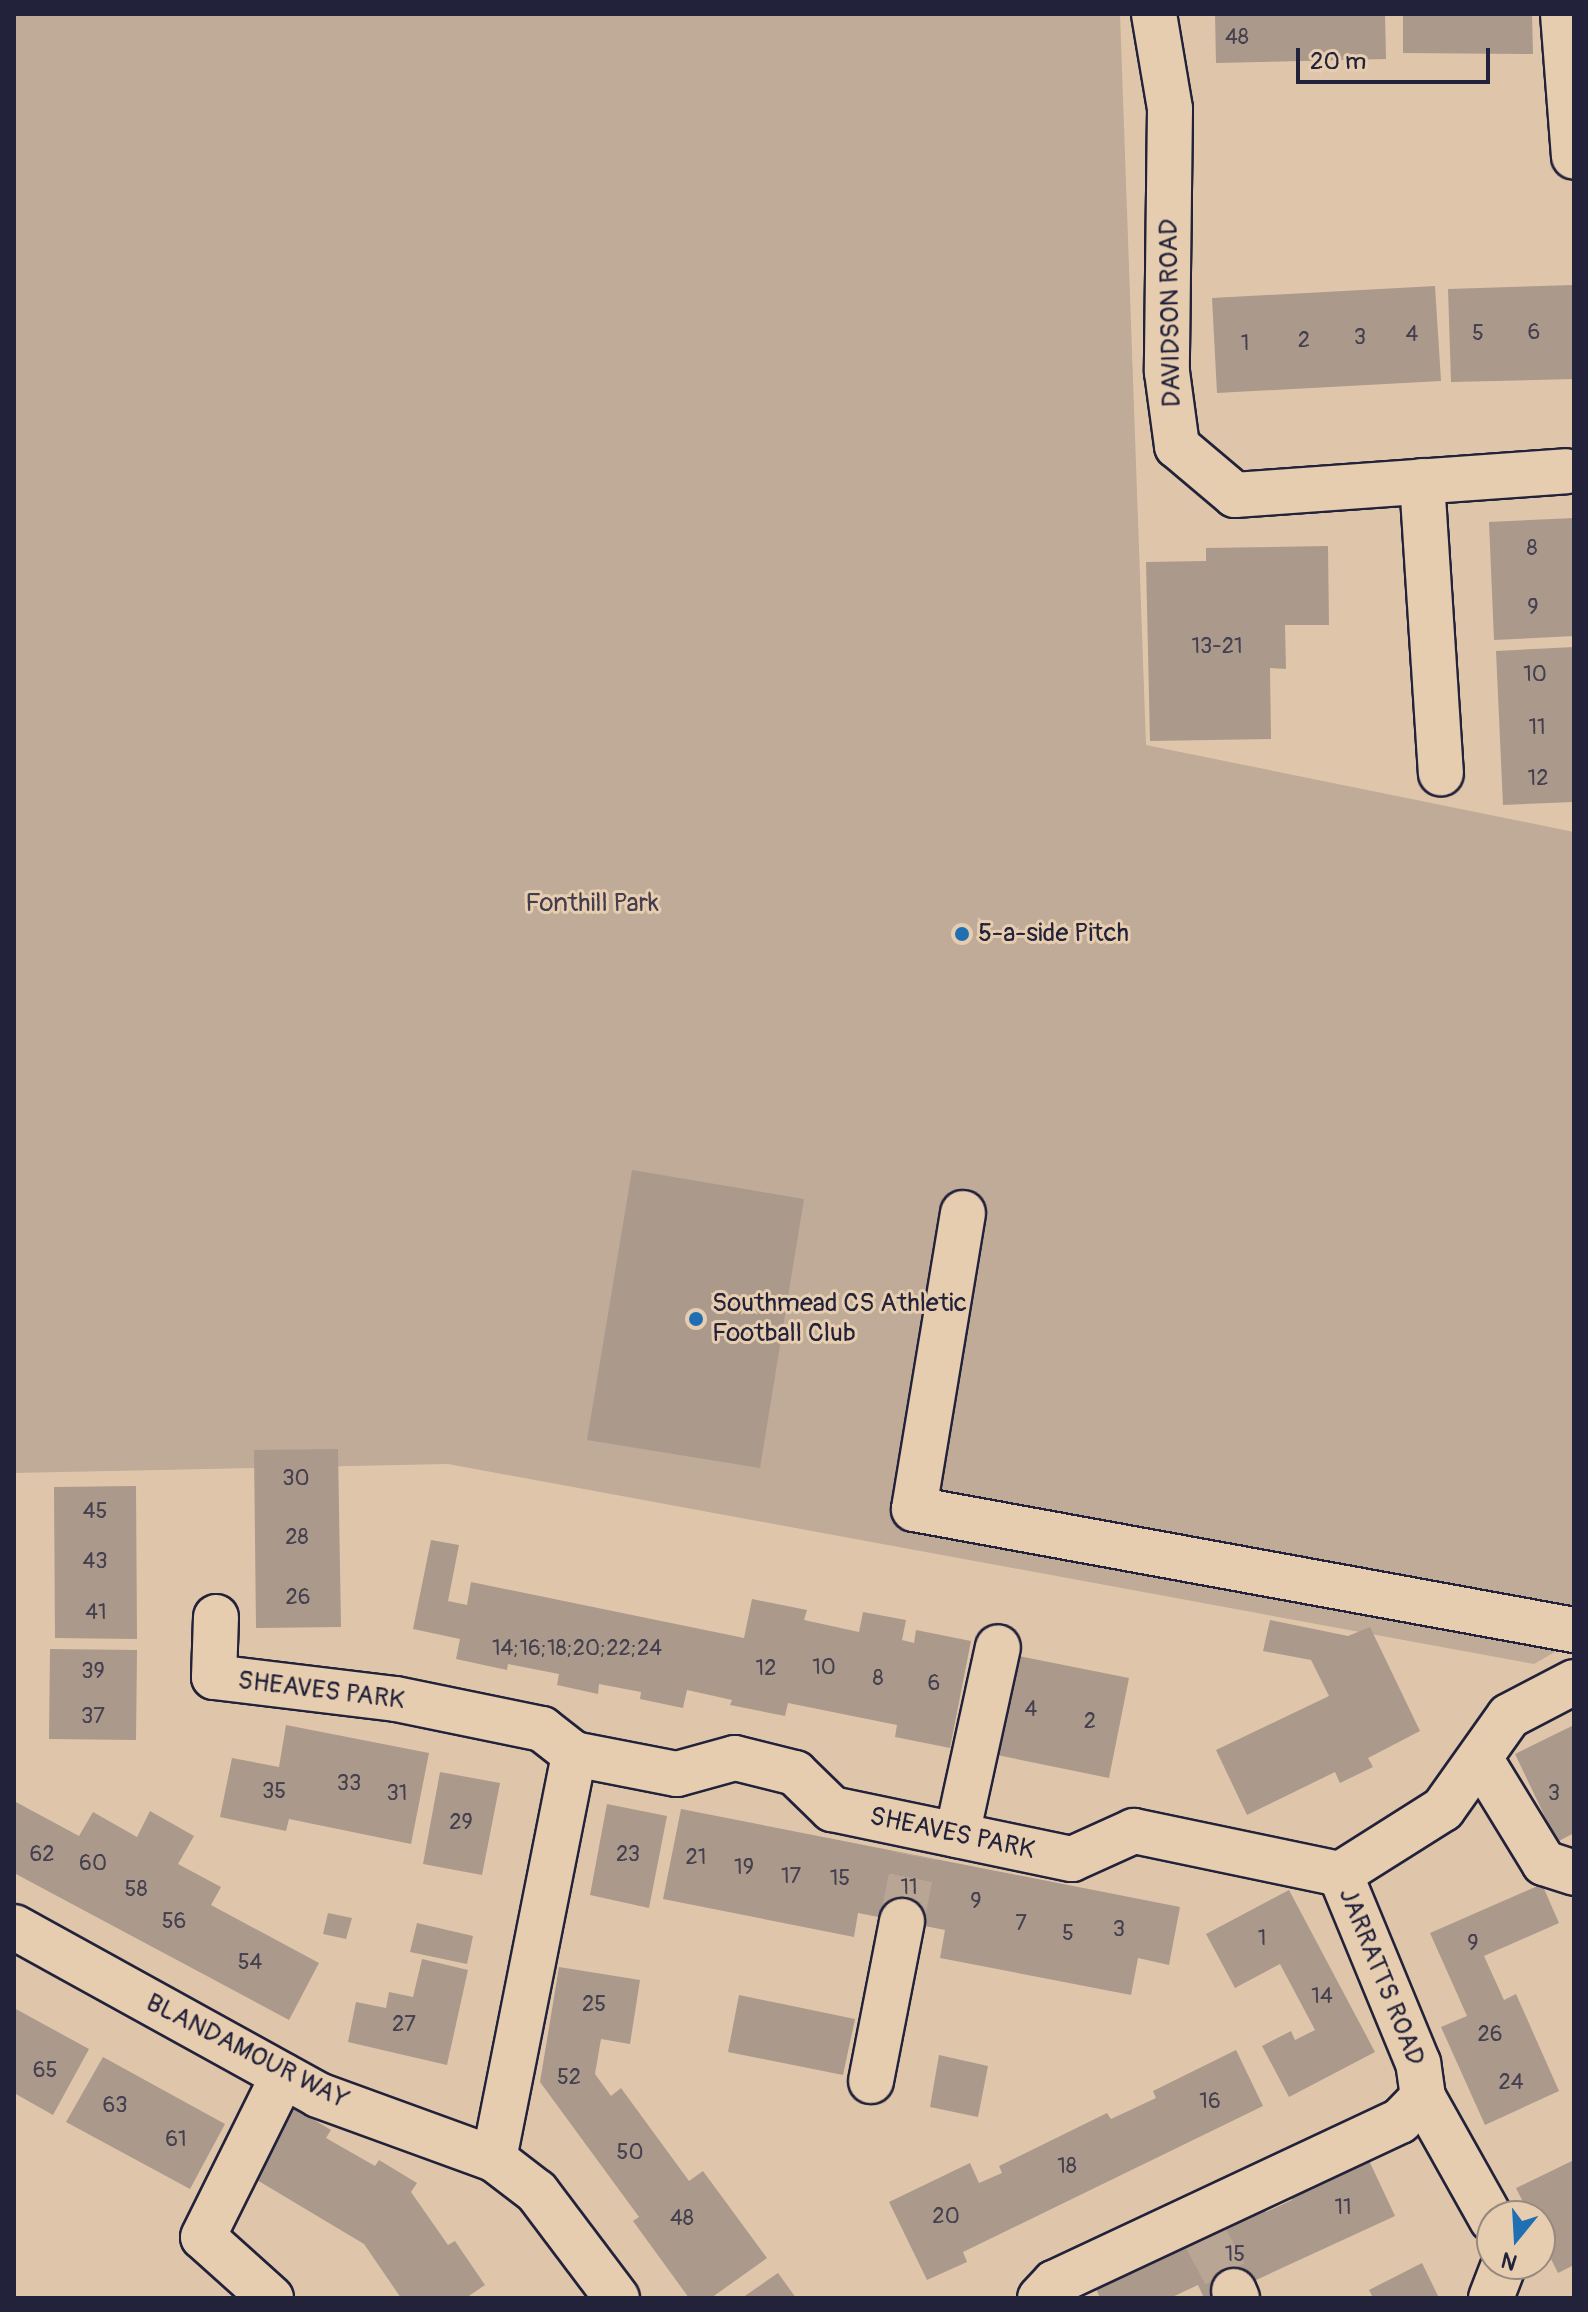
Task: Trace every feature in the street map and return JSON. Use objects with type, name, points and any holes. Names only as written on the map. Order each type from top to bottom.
[{"type":"street","name":"DAVIDSON ROAD","points":[[1154,14],[1170,109],[1167,372],[1177,446],[1235,495],[1566,471]]},
{"type":"street","points":[[1563,14],[1574,157]]},
{"type":"street","points":[[1422,481],[1441,773]]},
{"type":"street","points":[[963,1213],[914,1509],[1574,1630]]},
{"type":"street","name":"SHEAVES PARK","points":[[216,1617],[214,1677],[396,1699],[542,1729],[574,1754],[677,1774],[735,1758],[795,1773],[832,1809],[931,1839],[1072,1859],[1134,1831],[1340,1874]]},
{"type":"street","points":[[931,1839],[998,1647]]},
{"type":"street","name":"JARRATTS ROAD","points":[[1040,2298],[1054,2283],[1199,2226],[1400,2121],[1423,2097],[1418,2063],[1340,1874],[1443,1809],[1481,1760],[1509,1716],[1574,1682]]},
{"type":"street","points":[[494,2159],[574,1754]]},
{"type":"street","points":[[1481,1760],[1544,1863],[1574,1873]]},
{"type":"street","points":[[871,2081],[902,1921]]},
{"type":"street","name":"BLANDAMOUR WAY","points":[[14,1927],[318,2095],[494,2159],[537,2192],[617,2298]]},
{"type":"street","points":[[271,2298],[203,2237],[283,2076]]},
{"type":"street","points":[[1423,2097],[1481,2200]]},
{"type":"green space","name":"Fonthill Park","points":[[14,14],[1120,14],[1146,745],[1574,832],[1574,1641],[1534,1664],[448,1464],[14,1473]]},
{"type":"building","points":[[1215,14],[1385,14],[1386,59],[1216,63]]},
{"type":"building","points":[[1403,14],[1532,14],[1533,54],[1403,53]]},
{"type":"building","points":[[1574,285],[1574,379],[1451,382],[1448,289]]},
{"type":"building","points":[[1435,286],[1441,381],[1217,393],[1212,298]]},
{"type":"building","points":[[1574,518],[1574,636],[1494,640],[1489,522]]},
{"type":"building","points":[[1328,546],[1329,625],[1285,625],[1286,669],[1270,668],[1271,739],[1150,741],[1146,562],[1206,561],[1206,548]]},
{"type":"building","points":[[1574,647],[1574,802],[1503,805],[1496,651]]},
{"type":"building","name":"Southmead CS Athletic Football Club","points":[[632,1170],[804,1199],[760,1468],[587,1440]]},
{"type":"building","points":[[338,1449],[341,1627],[256,1628],[254,1450]]},
{"type":"building","points":[[136,1486],[137,1639],[55,1638],[54,1487]]},
{"type":"building","points":[[431,1540],[459,1545],[448,1601],[467,1605],[471,1582],[744,1638],[752,1599],[807,1610],[804,1620],[859,1632],[863,1612],[906,1620],[902,1640],[914,1643],[916,1630],[971,1641],[950,1748],[895,1737],[897,1725],[788,1703],[785,1716],[730,1705],[732,1700],[687,1690],[683,1708],[640,1699],[641,1692],[599,1684],[598,1694],[557,1685],[559,1674],[508,1664],[507,1670],[456,1659],[460,1639],[413,1629]]},
{"type":"building","points":[[1270,1620],[1348,1636],[1370,1627],[1420,1731],[1368,1758],[1373,1767],[1340,1783],[1335,1772],[1247,1815],[1216,1750],[1329,1696],[1311,1660],[1263,1651]]},
{"type":"building","points":[[50,1649],[137,1650],[136,1740],[49,1739]]},
{"type":"building","points":[[1013,1655],[1129,1678],[1109,1778],[992,1754]]},
{"type":"building","points":[[286,1725],[429,1753],[411,1844],[289,1819],[286,1831],[220,1817],[232,1758],[279,1767]]},
{"type":"building","points":[[1574,1725],[1574,1833],[1557,1842],[1515,1754]]},
{"type":"building","points":[[440,1772],[500,1783],[482,1875],[423,1864]]},
{"type":"building","points":[[14,1801],[79,1836],[93,1812],[137,1837],[150,1811],[194,1836],[178,1864],[221,1887],[211,1905],[319,1963],[289,2020],[14,1873]]},
{"type":"building","points":[[607,1804],[667,1816],[649,1908],[590,1895]]},
{"type":"building","points":[[681,1809],[1180,1907],[1169,1965],[1138,1958],[1131,1995],[940,1958],[945,1930],[858,1913],[854,1937],[663,1899]]},
{"type":"building","points":[[1542,1884],[1559,1923],[1484,1956],[1504,2000],[1516,1994],[1559,2091],[1485,2125],[1441,2027],[1467,2016],[1430,1933]]},
{"type":"building","points":[[1289,1890],[1375,2052],[1289,2097],[1262,2046],[1291,2031],[1295,2040],[1315,2030],[1280,1964],[1235,1988],[1206,1934]]},
{"type":"building","points":[[328,1913],[352,1918],[346,1939],[323,1934]]},
{"type":"building","points":[[417,1923],[473,1936],[467,1964],[410,1952]]},
{"type":"building","points":[[422,1959],[468,1970],[447,2065],[348,2042],[356,2002],[386,2008],[389,1992],[413,1997]]},
{"type":"building","points":[[559,1967],[640,1980],[630,2044],[601,2039],[595,2074],[611,2096],[621,2088],[689,2181],[703,2171],[767,2258],[711,2298],[689,2298],[633,2221],[639,2217],[540,2082]]},
{"type":"building","points":[[739,1995],[855,2019],[843,2075],[728,2052]]},
{"type":"building","points":[[14,2008],[89,2049],[53,2115],[14,2093]]},
{"type":"building","points":[[1236,2050],[1263,2106],[963,2252],[967,2262],[927,2280],[889,2202],[970,2163],[979,2183],[1002,2173],[999,2166],[1107,2113],[1111,2119],[1156,2098],[1153,2091]]},
{"type":"building","points":[[939,2055],[988,2066],[978,2117],[930,2107]]},
{"type":"building","points":[[103,2057],[225,2124],[190,2189],[66,2122]]},
{"type":"building","points":[[294,2108],[331,2130],[326,2138],[375,2166],[379,2160],[417,2183],[411,2192],[448,2245],[455,2241],[485,2285],[466,2298],[401,2298],[364,2244],[252,2177]]},
{"type":"building","points":[[1365,2152],[1395,2216],[1217,2298],[1204,2298],[1198,2285],[1170,2298],[1100,2298],[1095,2286],[1264,2207],[1266,2212],[1292,2200],[1287,2189]]},
{"type":"building","points":[[1574,2160],[1574,2265],[1558,2273],[1556,2269],[1556,2200],[1522,2200],[1516,2188]]},
{"type":"building","points":[[1422,2263],[1439,2298],[1373,2298],[1369,2290]]},
{"type":"building","points":[[778,2273],[796,2298],[742,2298]]},
{"type":"tunnel","points":[[902,1921],[915,1855]]},
{"type":"tunnel","points":[[1204,2235],[1234,2291]]},
{"type":"place","name":"5-a-side Pitch","points":[[962,934]]},
{"type":"place","name":"Southmead CS Athletic Football Club","points":[[696,1319]]}]
